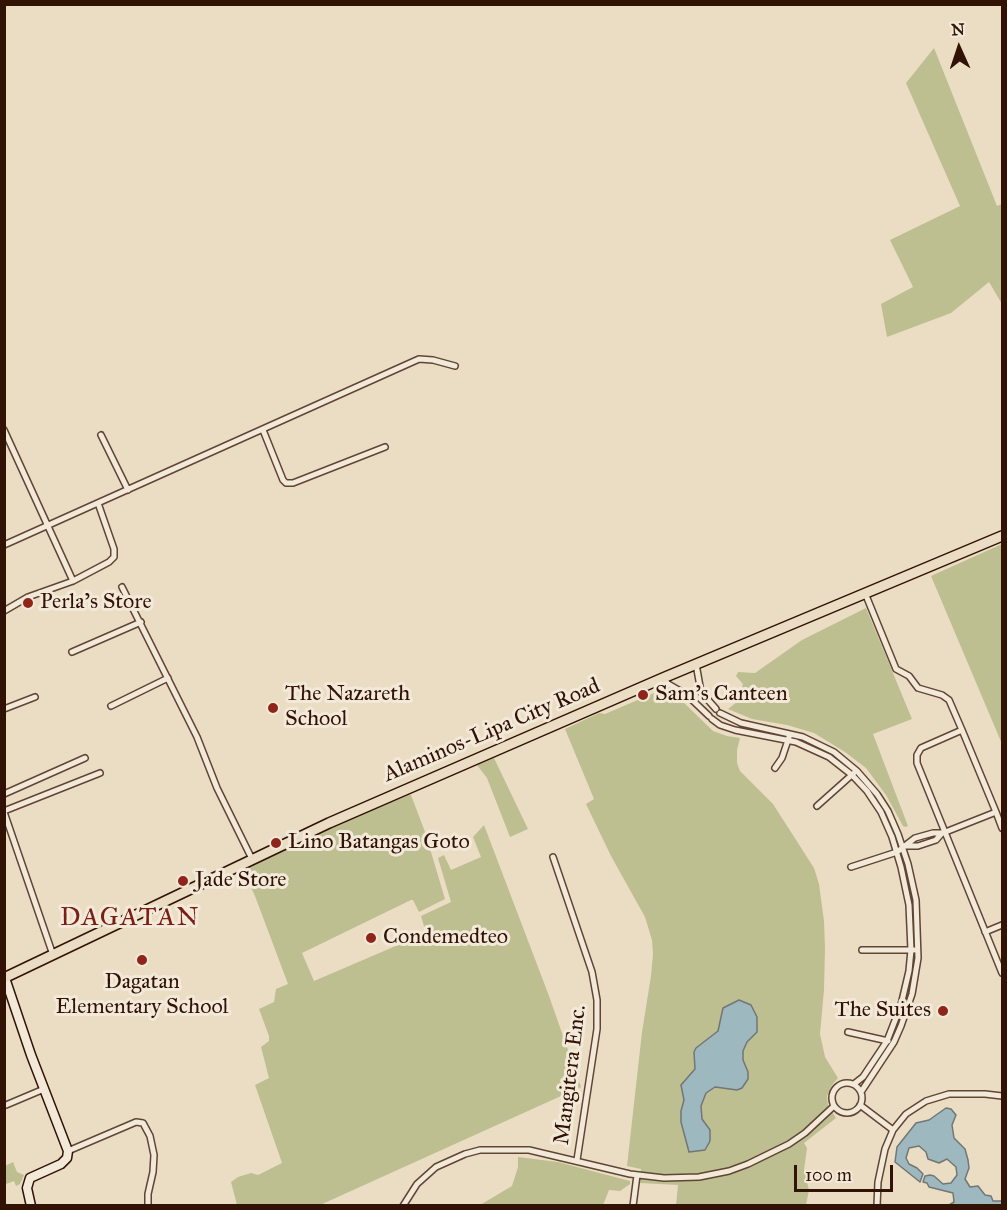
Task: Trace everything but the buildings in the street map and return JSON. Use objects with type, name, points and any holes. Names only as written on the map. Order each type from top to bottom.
[{"type":"main road","name":"Alaminos-Lipa City Road","points":[[5,978],[339,818],[663,678],[1002,536]]},
{"type":"street","points":[[4,545],[419,359],[455,366]]},
{"type":"street","points":[[4,430],[73,581]]},
{"type":"street","points":[[263,430],[286,483],[293,483],[385,447]]},
{"type":"street","points":[[101,435],[128,490]]},
{"type":"street","points":[[4,611],[28,597],[73,581],[114,557],[114,549],[98,503]]},
{"type":"street","points":[[122,587],[197,737],[217,788],[252,859]]},
{"type":"street","points":[[865,593],[896,669],[909,676],[918,688],[945,696],[949,700],[1002,828]]},
{"type":"street","points":[[72,652],[141,622]]},
{"type":"street","points":[[696,664],[699,687],[718,711],[741,723],[790,736],[855,773],[885,806],[904,846],[916,900],[919,950],[912,994],[902,1026],[867,1072],[854,1084]]},
{"type":"street","points":[[111,706],[168,678]]},
{"type":"street","points":[[663,678],[668,684],[687,695],[720,726],[735,730],[790,736]]},
{"type":"street","points":[[4,709],[35,697]]},
{"type":"street","points":[[703,710],[710,703]]},
{"type":"street","points":[[962,730],[925,746],[917,755],[917,763],[1002,973]]},
{"type":"street","points":[[775,768],[782,758],[790,736]]},
{"type":"street","points":[[4,794],[85,758]]},
{"type":"street","points":[[53,955],[4,812],[99,772]]},
{"type":"street","points":[[817,806],[855,773]]},
{"type":"street","points":[[855,773],[877,805],[890,830],[897,852],[908,899],[911,950],[904,996],[890,1042],[861,1092],[860,1106],[857,1110],[848,1113],[837,1110],[834,1106],[831,1097],[835,1088],[844,1083],[854,1084],[861,1092]]},
{"type":"street","points":[[851,867],[897,852],[904,846],[918,846],[936,840],[944,832],[996,812]]},
{"type":"street","name":"Mangitera Enc.","points":[[553,857],[592,972],[597,1000],[597,1029],[577,1160]]},
{"type":"street","points":[[985,932],[1002,924]]},
{"type":"street","points":[[862,950],[919,950]]},
{"type":"street","points":[[5,978],[68,1151],[67,1158],[61,1164],[30,1178],[27,1188],[32,1206]]},
{"type":"street","points":[[848,1032],[890,1042]]},
{"type":"street","points":[[6,1105],[44,1089]]},
{"type":"street","points":[[877,1206],[885,1149],[900,1120],[915,1107],[934,1098],[958,1093],[1002,1096]]},
{"type":"street","points":[[402,1206],[427,1174],[445,1163],[480,1150],[518,1149],[577,1160],[637,1175],[664,1178],[699,1177],[729,1171],[789,1144],[805,1133],[834,1106]]},
{"type":"street","points":[[860,1106],[894,1130]]},
{"type":"street","points":[[68,1151],[136,1122],[143,1123],[150,1136],[154,1155],[148,1206]]},
{"type":"street","points":[[633,1206],[637,1175]]},
{"type":"green space","points":[[934,48],[997,206],[1002,204],[1002,304],[989,282],[951,313],[887,337],[881,304],[913,287],[890,240],[960,206],[906,83]]},
{"type":"green space","points":[[1002,544],[1002,744],[931,576]]},
{"type":"green space","points":[[866,608],[912,719],[873,734],[908,826],[905,827],[866,768],[845,752],[814,733],[787,725],[752,719],[728,709],[737,702],[743,684],[736,676],[738,672],[755,673],[802,640]]},
{"type":"green space","points":[[663,692],[681,700],[713,731],[740,738],[737,763],[740,771],[773,804],[814,868],[819,884],[825,948],[820,1034],[825,1057],[838,1078],[827,1096],[828,1105],[836,1118],[804,1143],[807,1148],[804,1170],[809,1190],[806,1205],[676,1205],[678,1185],[640,1183],[641,1169],[627,1166],[642,1032],[651,976],[652,940],[645,917],[611,856],[586,804],[594,799],[565,729],[599,713],[605,714],[654,693]]},
{"type":"green space","points":[[494,758],[528,829],[510,837],[487,778],[477,765]]},
{"type":"green space","points":[[411,795],[425,832],[445,899],[419,912],[411,900],[302,953],[314,981],[426,933],[421,916],[451,902],[438,858],[444,855],[451,870],[481,857],[473,837],[484,825],[581,1087],[320,1205],[237,1205],[231,1182],[251,1173],[258,1175],[282,1163],[255,1085],[269,1078],[261,1047],[269,1041],[269,1036],[259,1009],[274,1002],[276,989],[288,984],[242,868],[273,852]]},
{"type":"green space","points":[[518,1157],[558,1162],[630,1181],[630,1184],[620,1191],[609,1190],[603,1205],[480,1205],[512,1186],[518,1167]]},
{"type":"green space","points":[[13,1162],[17,1172],[24,1175],[20,1184],[16,1186],[14,1181],[6,1184],[5,1180],[5,1166]]},
{"type":"water","points":[[739,1000],[751,1005],[757,1017],[757,1032],[747,1042],[743,1051],[748,1079],[742,1088],[737,1090],[715,1087],[706,1093],[701,1106],[702,1119],[710,1130],[710,1141],[705,1150],[689,1152],[681,1122],[684,1100],[681,1085],[695,1069],[694,1052],[696,1048],[718,1031],[723,1008]]},
{"type":"water","points":[[946,1108],[951,1109],[956,1115],[952,1125],[954,1138],[965,1149],[968,1160],[969,1168],[965,1179],[970,1187],[978,1186],[985,1195],[991,1196],[993,1201],[1002,1201],[1002,1205],[949,1205],[954,1202],[953,1193],[929,1187],[923,1182],[925,1176],[930,1175],[943,1184],[951,1183],[957,1175],[956,1167],[947,1159],[939,1163],[928,1159],[926,1152],[919,1146],[909,1148],[906,1158],[909,1164],[923,1174],[920,1182],[895,1162],[897,1147],[916,1123],[929,1120]]},
{"type":"place","name":"Perla's Store","points":[[28,603]]},
{"type":"place","name":"Sam's Canteen","points":[[643,695]]},
{"type":"place","name":"The Nazareth School","points":[[273,708]]},
{"type":"place","name":"Lino Batangas Goto","points":[[276,843]]},
{"type":"place","name":"Jade Store","points":[[183,881]]},
{"type":"place","name":"Condemedteo","points":[[371,938]]},
{"type":"place","name":"Dagatan Elementary School","points":[[142,960]]},
{"type":"place","name":"The Suites","points":[[943,1011]]},
{"type":"district","name":"DAGATAN","points":[[130,919]]}]
